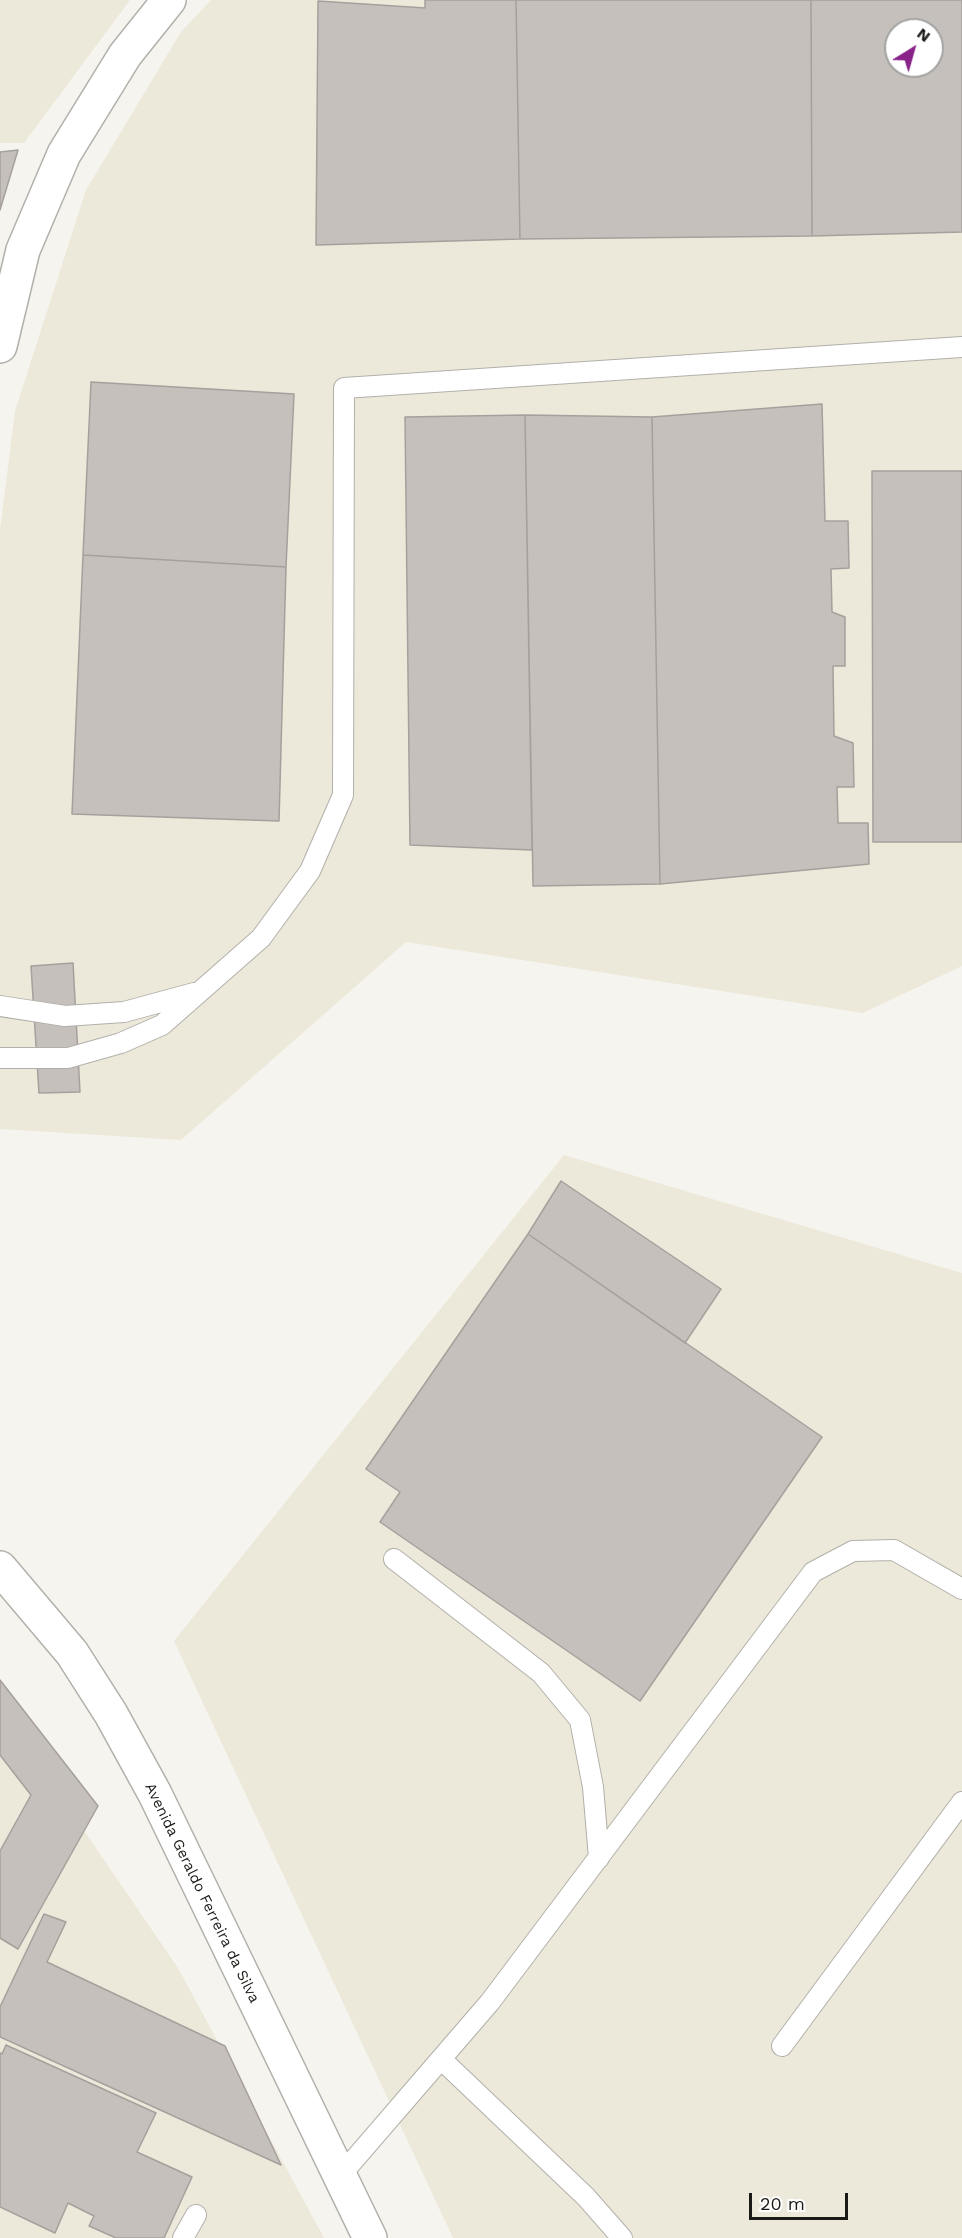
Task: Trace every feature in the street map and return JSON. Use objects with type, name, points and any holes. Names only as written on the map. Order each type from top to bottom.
[{"type":"main road","points":[[0,345],[23,250],[64,154],[125,55],[169,0]]},
{"type":"main road","name":"Avenida Geraldo Ferreira da Silva","points":[[0,1568],[72,1653],[122,1734],[155,1794],[370,2238]]},
{"type":"lane","points":[[0,1058],[68,1058],[121,1043],[162,1025],[196,992],[261,938],[310,872],[344,795],[344,388],[962,347]]},
{"type":"lane","points":[[0,1006],[65,1016],[124,1012],[196,992]]},
{"type":"lane","points":[[340,2176],[490,2002],[813,1572],[853,1551],[894,1550],[962,1589]]},
{"type":"lane","points":[[394,1559],[541,1673],[580,1720],[593,1787],[599,1858]]},
{"type":"lane","points":[[782,2046],[962,1802]]},
{"type":"lane","points":[[441,2059],[586,2197],[622,2238]]},
{"type":"lane","points":[[183,2238],[196,2215]]},
{"type":"shaded area","points":[[0,0],[130,0],[24,143],[0,143]]},
{"type":"shaded area","points":[[211,0],[962,0],[962,966],[863,1013],[406,942],[181,1140],[0,1129],[0,530],[15,411],[86,190],[181,32]]},
{"type":"shaded area","points":[[564,1155],[962,1273],[962,2238],[453,2238],[174,1641]]},
{"type":"shaded area","points":[[0,1708],[178,1968],[324,2238],[0,2238]]},
{"type":"building","points":[[425,0],[516,0],[520,239],[316,245],[318,1],[425,8]]},
{"type":"building","points":[[516,0],[811,0],[812,236],[520,239]]},
{"type":"building","points":[[811,0],[962,0],[962,232],[812,236]]},
{"type":"building","points":[[18,150],[0,210],[0,152]]},
{"type":"building","points":[[91,382],[294,394],[286,567],[83,555]]},
{"type":"building","points":[[822,404],[825,521],[848,521],[849,568],[831,569],[832,612],[845,617],[845,666],[833,666],[834,736],[853,743],[854,787],[837,787],[838,823],[868,823],[869,864],[660,884],[652,417]]},
{"type":"building","points":[[525,415],[652,417],[660,884],[533,886]]},
{"type":"building","points":[[525,415],[532,850],[410,845],[405,417]]},
{"type":"building","points":[[872,471],[962,471],[962,842],[873,842]]},
{"type":"building","points":[[83,555],[286,567],[279,821],[72,814]]},
{"type":"building","points":[[73,963],[80,1092],[39,1093],[31,966]]},
{"type":"building","points":[[561,1181],[721,1289],[685,1343],[528,1234]]},
{"type":"building","points":[[528,1234],[822,1437],[640,1701],[380,1522],[400,1492],[366,1469]]},
{"type":"building","points":[[0,1680],[98,1806],[18,1949],[0,1938],[0,1851],[31,1795],[0,1755]]},
{"type":"building","points":[[44,1914],[66,1922],[47,1962],[225,2046],[281,2165],[0,2037],[0,2007]]},
{"type":"building","points":[[6,2045],[156,2113],[137,2152],[192,2177],[164,2238],[116,2238],[89,2226],[94,2216],[68,2203],[55,2233],[0,2207],[0,2053],[2,2054]]}]
